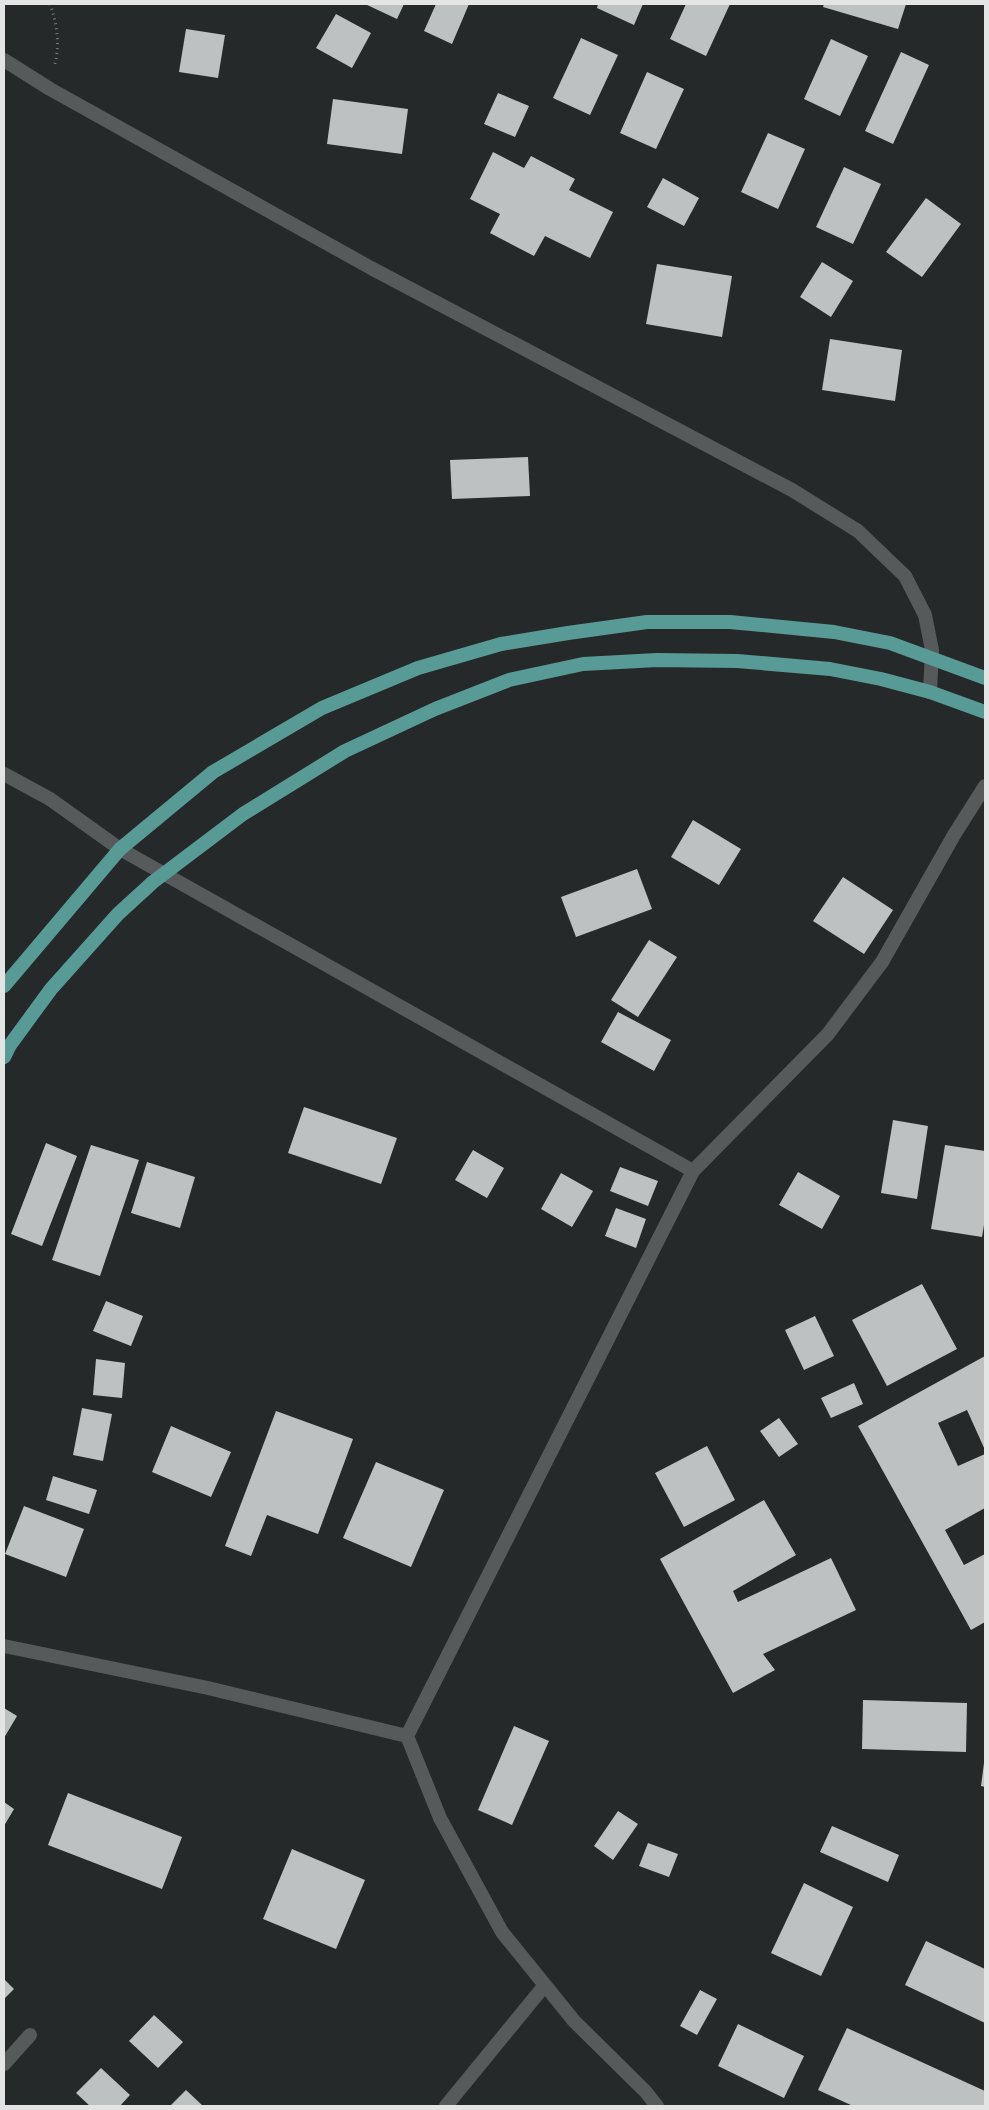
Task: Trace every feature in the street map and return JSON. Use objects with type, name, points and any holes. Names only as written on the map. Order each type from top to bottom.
[{"type":"main road","points":[[4,986],[120,849],[213,772],[322,708],[418,668],[501,644],[647,622],[730,622],[834,632],[890,643],[985,678]]},
{"type":"main road","points":[[4,1057],[10,1045],[51,989],[118,914],[164,873],[243,814],[345,751],[434,708],[509,680],[583,664],[657,660],[737,661],[830,668],[880,678],[930,692],[985,712]]},
{"type":"street","points":[[4,60],[50,89],[371,268],[792,490],[858,531],[905,576],[925,615],[932,657],[930,692]]},
{"type":"street","points":[[4,774],[50,799],[120,849],[693,1171]]},
{"type":"street","points":[[657,2106],[646,2091],[574,2021],[502,1932],[440,1818],[407,1736],[693,1171],[828,1034],[882,962],[954,835],[985,786]]},
{"type":"street","points":[[4,1646],[208,1688],[407,1736]]},
{"type":"street","points":[[446,2106],[545,1985]]},
{"type":"street","points":[[4,2064],[30,2036]]},
{"type":"path","points":[[50,4],[58,25],[58,55],[50,89]]},
{"type":"building","points":[[365,4],[404,4],[397,19]]},
{"type":"building","points":[[436,4],[469,4],[452,44],[424,31]]},
{"type":"building","points":[[598,4],[643,4],[634,25],[597,8]]},
{"type":"building","points":[[686,4],[730,4],[706,56],[670,39]]},
{"type":"building","points":[[824,4],[906,4],[898,29],[823,7]]},
{"type":"building","points":[[336,14],[371,33],[352,68],[316,48]]},
{"type":"building","points":[[186,29],[225,35],[218,78],[179,72]]},
{"type":"building","points":[[581,38],[618,55],[590,115],[553,98]]},
{"type":"building","points":[[831,39],[868,56],[840,116],[804,99]]},
{"type":"building","points":[[901,52],[929,65],[893,144],[865,131]]},
{"type":"building","points":[[647,72],[684,89],[656,149],[620,133]]},
{"type":"building","points":[[498,93],[529,106],[515,137],[484,124]]},
{"type":"building","points":[[333,99],[408,109],[402,154],[327,144]]},
{"type":"building","points":[[768,133],[805,149],[778,209],[741,192]]},
{"type":"building","points":[[493,152],[524,168],[531,156],[575,179],[569,190],[613,212],[590,258],[545,236],[534,256],[490,233],[500,214],[470,199]]},
{"type":"building","points":[[844,167],[881,184],[853,244],[816,227]]},
{"type":"building","points":[[663,178],[699,198],[684,226],[647,207]]},
{"type":"building","points":[[926,198],[961,224],[922,277],[886,252]]},
{"type":"building","points":[[822,262],[853,281],[831,317],[800,297]]},
{"type":"building","points":[[657,264],[732,276],[722,337],[646,324]]},
{"type":"building","points":[[830,339],[902,350],[895,401],[822,390]]},
{"type":"building","points":[[528,457],[530,496],[452,499],[450,460]]},
{"type":"building","points":[[693,820],[741,849],[719,885],[671,857]]},
{"type":"building","points":[[637,869],[652,909],[576,937],[561,897]]},
{"type":"building","points":[[843,877],[893,910],[864,954],[813,921]]},
{"type":"building","points":[[649,940],[677,957],[638,1017],[611,1000]]},
{"type":"building","points":[[618,1012],[671,1040],[654,1071],[601,1042]]},
{"type":"building","points":[[304,1107],[397,1138],[381,1184],[288,1153]]},
{"type":"building","points":[[893,1120],[928,1126],[917,1199],[881,1193]]},
{"type":"building","points":[[46,1143],[77,1156],[42,1246],[11,1234]]},
{"type":"building","points":[[91,1145],[139,1160],[100,1276],[52,1260]]},
{"type":"building","points":[[945,1145],[985,1151],[985,1219],[982,1237],[931,1229]]},
{"type":"building","points":[[473,1150],[504,1168],[487,1198],[455,1180]]},
{"type":"building","points":[[147,1162],[195,1177],[180,1228],[131,1213]]},
{"type":"building","points":[[620,1167],[658,1181],[648,1206],[610,1191]]},
{"type":"building","points":[[798,1172],[840,1196],[822,1229],[779,1205]]},
{"type":"building","points":[[561,1173],[593,1191],[572,1227],[541,1209]]},
{"type":"building","points":[[616,1208],[646,1219],[636,1248],[605,1236]]},
{"type":"building","points":[[922,1284],[957,1349],[887,1386],[852,1320]]},
{"type":"building","points":[[106,1301],[143,1316],[131,1346],[93,1331]]},
{"type":"building","points":[[815,1316],[834,1356],[804,1370],[785,1330]]},
{"type":"building","points":[[985,1356],[985,1450],[967,1410],[938,1423],[958,1466],[985,1454],[985,1508],[945,1530],[964,1565],[985,1554],[985,1622],[971,1630],[858,1426]]},
{"type":"building","points":[[96,1359],[125,1363],[122,1398],[93,1395]]},
{"type":"building","points":[[854,1383],[863,1404],[831,1418],[821,1398]]},
{"type":"building","points":[[82,1408],[112,1414],[103,1461],[73,1455]]},
{"type":"building","points":[[276,1411],[353,1439],[318,1534],[267,1515],[251,1556],[225,1546]]},
{"type":"building","points":[[779,1418],[798,1444],[779,1457],[760,1431]]},
{"type":"building","points":[[171,1426],[231,1452],[211,1497],[152,1472]]},
{"type":"building","points":[[707,1446],[735,1500],[684,1527],[655,1473]]},
{"type":"building","points":[[376,1462],[444,1490],[411,1567],[343,1538]]},
{"type":"building","points":[[53,1476],[97,1490],[89,1514],[46,1500]]},
{"type":"building","points":[[764,1500],[796,1555],[733,1591],[738,1602],[831,1558],[856,1610],[763,1654],[775,1670],[733,1693],[660,1559]]},
{"type":"building","points":[[24,1506],[84,1529],[66,1577],[5,1554]]},
{"type":"building","points":[[863,1700],[967,1703],[966,1752],[862,1749]]},
{"type":"building","points":[[4,1708],[17,1716],[4,1738]]},
{"type":"building","points":[[514,1726],[549,1741],[512,1825],[478,1810]]},
{"type":"building","points":[[985,1763],[985,1787],[981,1786]]},
{"type":"building","points":[[68,1793],[182,1837],[162,1889],[48,1845]]},
{"type":"building","points":[[4,1802],[14,1809],[4,1826]]},
{"type":"building","points":[[618,1811],[638,1824],[613,1860],[594,1846]]},
{"type":"building","points":[[832,1826],[899,1855],[888,1882],[820,1852]]},
{"type":"building","points":[[648,1843],[678,1854],[669,1877],[639,1866]]},
{"type":"building","points":[[292,1849],[365,1880],[336,1949],[263,1919]]},
{"type":"building","points":[[804,1883],[853,1907],[821,1976],[771,1953]]},
{"type":"building","points":[[926,1941],[985,1969],[985,2023],[905,1985]]},
{"type":"building","points":[[4,1979],[14,1989],[4,1999]]},
{"type":"building","points":[[700,1990],[717,1999],[697,2035],[680,2026]]},
{"type":"building","points":[[154,2015],[183,2042],[158,2068],[129,2041]]},
{"type":"building","points":[[738,2024],[804,2056],[784,2098],[718,2066]]},
{"type":"building","points":[[847,2028],[985,2091],[985,2106],[853,2106],[818,2090]]},
{"type":"building","points":[[101,2068],[130,2095],[120,2106],[90,2106],[76,2093]]},
{"type":"building","points":[[186,2090],[203,2106],[170,2106]]}]
